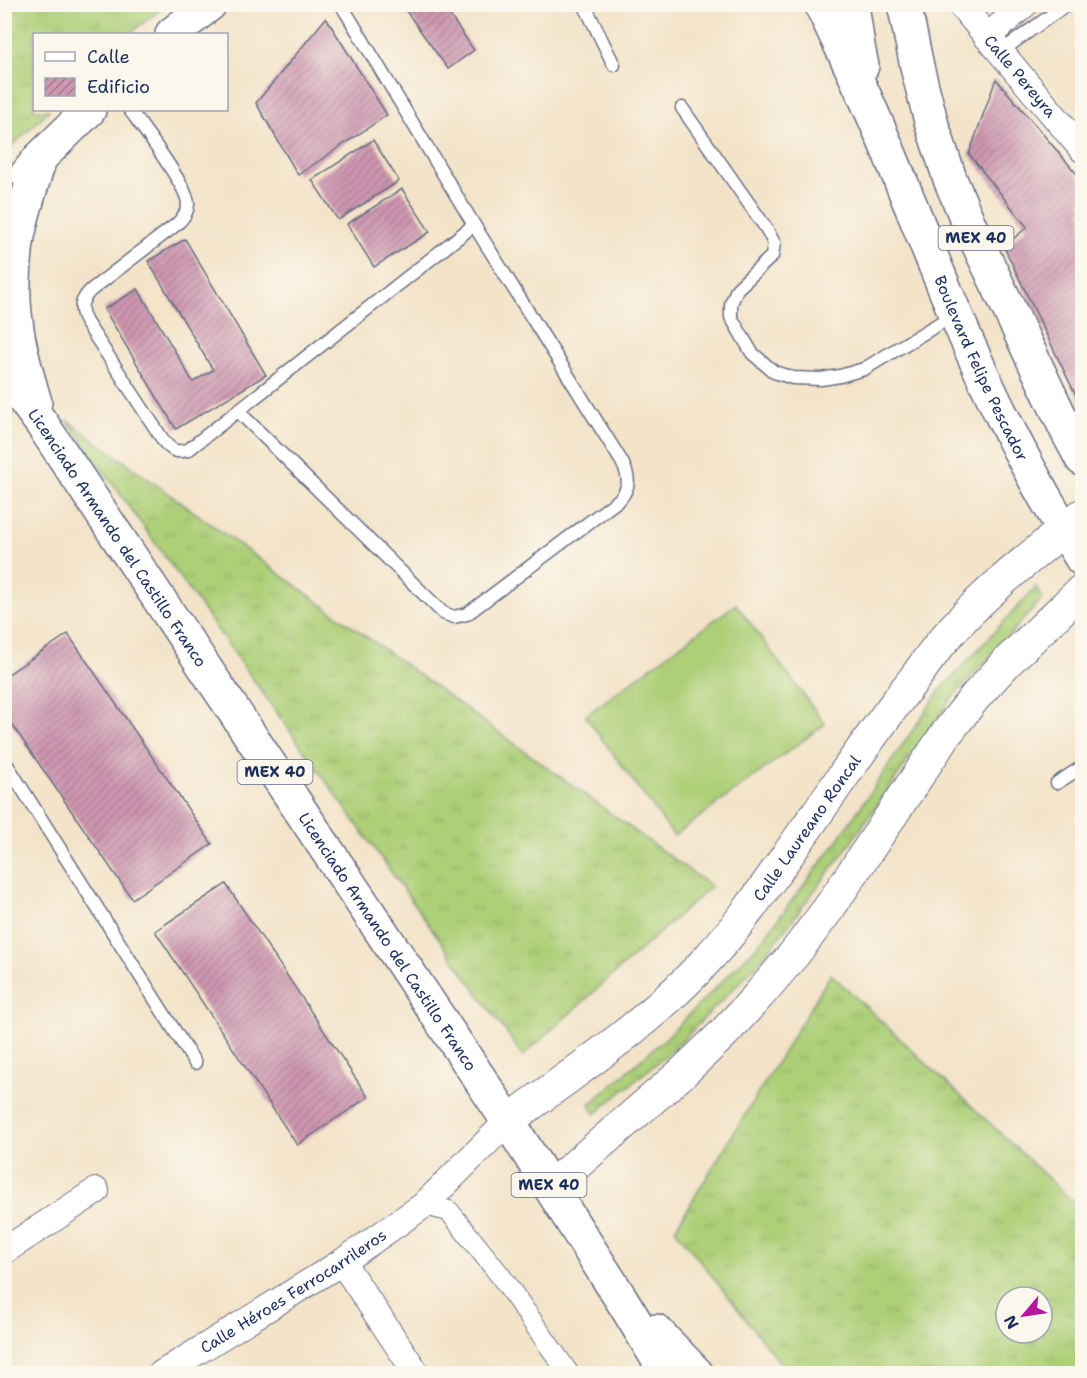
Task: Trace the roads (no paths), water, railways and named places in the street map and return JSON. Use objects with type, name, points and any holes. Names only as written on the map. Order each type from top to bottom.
[{"type":"main road","points":[[173,33],[210,4]]},
{"type":"main road","name":"Boulevard Felipe Pescador","points":[[820,4],[873,115],[955,314],[1014,441],[1073,523],[1083,559]]},
{"type":"main road","points":[[852,4],[858,46],[873,115]]},
{"type":"main road","name":"MEX 40","points":[[904,4],[918,71],[950,179],[977,242],[1068,433],[1083,459]]},
{"type":"main road","points":[[4,200],[40,158],[88,111]]},
{"type":"main road","points":[[40,158],[18,241],[14,280],[15,320],[25,369],[42,424]]},
{"type":"main road","name":"Licenciado Armando del Castillo Franco","points":[[4,374],[42,424],[508,1121],[667,1374]]},
{"type":"main road","name":"Licenciado Armando del Castillo Franco","points":[[625,1305],[660,1335],[697,1374]]},
{"type":"street","name":"Calle Pereyra","points":[[960,4],[1083,148]]},
{"type":"street","points":[[993,44],[1024,4]]},
{"type":"street","name":"Calle Laureano Roncal","points":[[508,1121],[639,1023],[710,957],[738,925],[881,722],[940,644],[997,585],[1073,523]]},
{"type":"street","points":[[550,1187],[681,1074],[759,995],[829,908],[946,734],[975,697],[1006,663],[1083,590]]},
{"type":"street","name":"Calle Héroes Ferrocarrileros","points":[[171,1371],[342,1262],[424,1205],[508,1121]]},
{"type":"street","points":[[4,1251],[96,1191]]},
{"type":"street","points":[[424,1205],[449,1211],[500,1275],[569,1374]]},
{"type":"street","points":[[342,1262],[417,1374]]},
{"type":"lane","points":[[238,411],[443,613],[454,617],[467,614],[620,499],[628,485],[628,475],[622,462],[474,225],[341,4]]},
{"type":"lane","points":[[584,4],[614,65]]},
{"type":"lane","points":[[993,44],[1067,4]]},
{"type":"lane","points":[[682,108],[766,228],[774,243],[772,255],[737,289],[731,304],[731,317],[752,353],[774,372],[793,378],[821,379],[864,369],[955,314]]},
{"type":"lane","points":[[131,111],[185,192],[188,202],[187,209],[177,224],[91,290],[81,304],[81,313],[165,443],[173,451],[188,450],[474,225]]},
{"type":"lane","points":[[4,760],[195,1063]]},
{"type":"lane","points":[[1058,783],[1083,767]]}]
